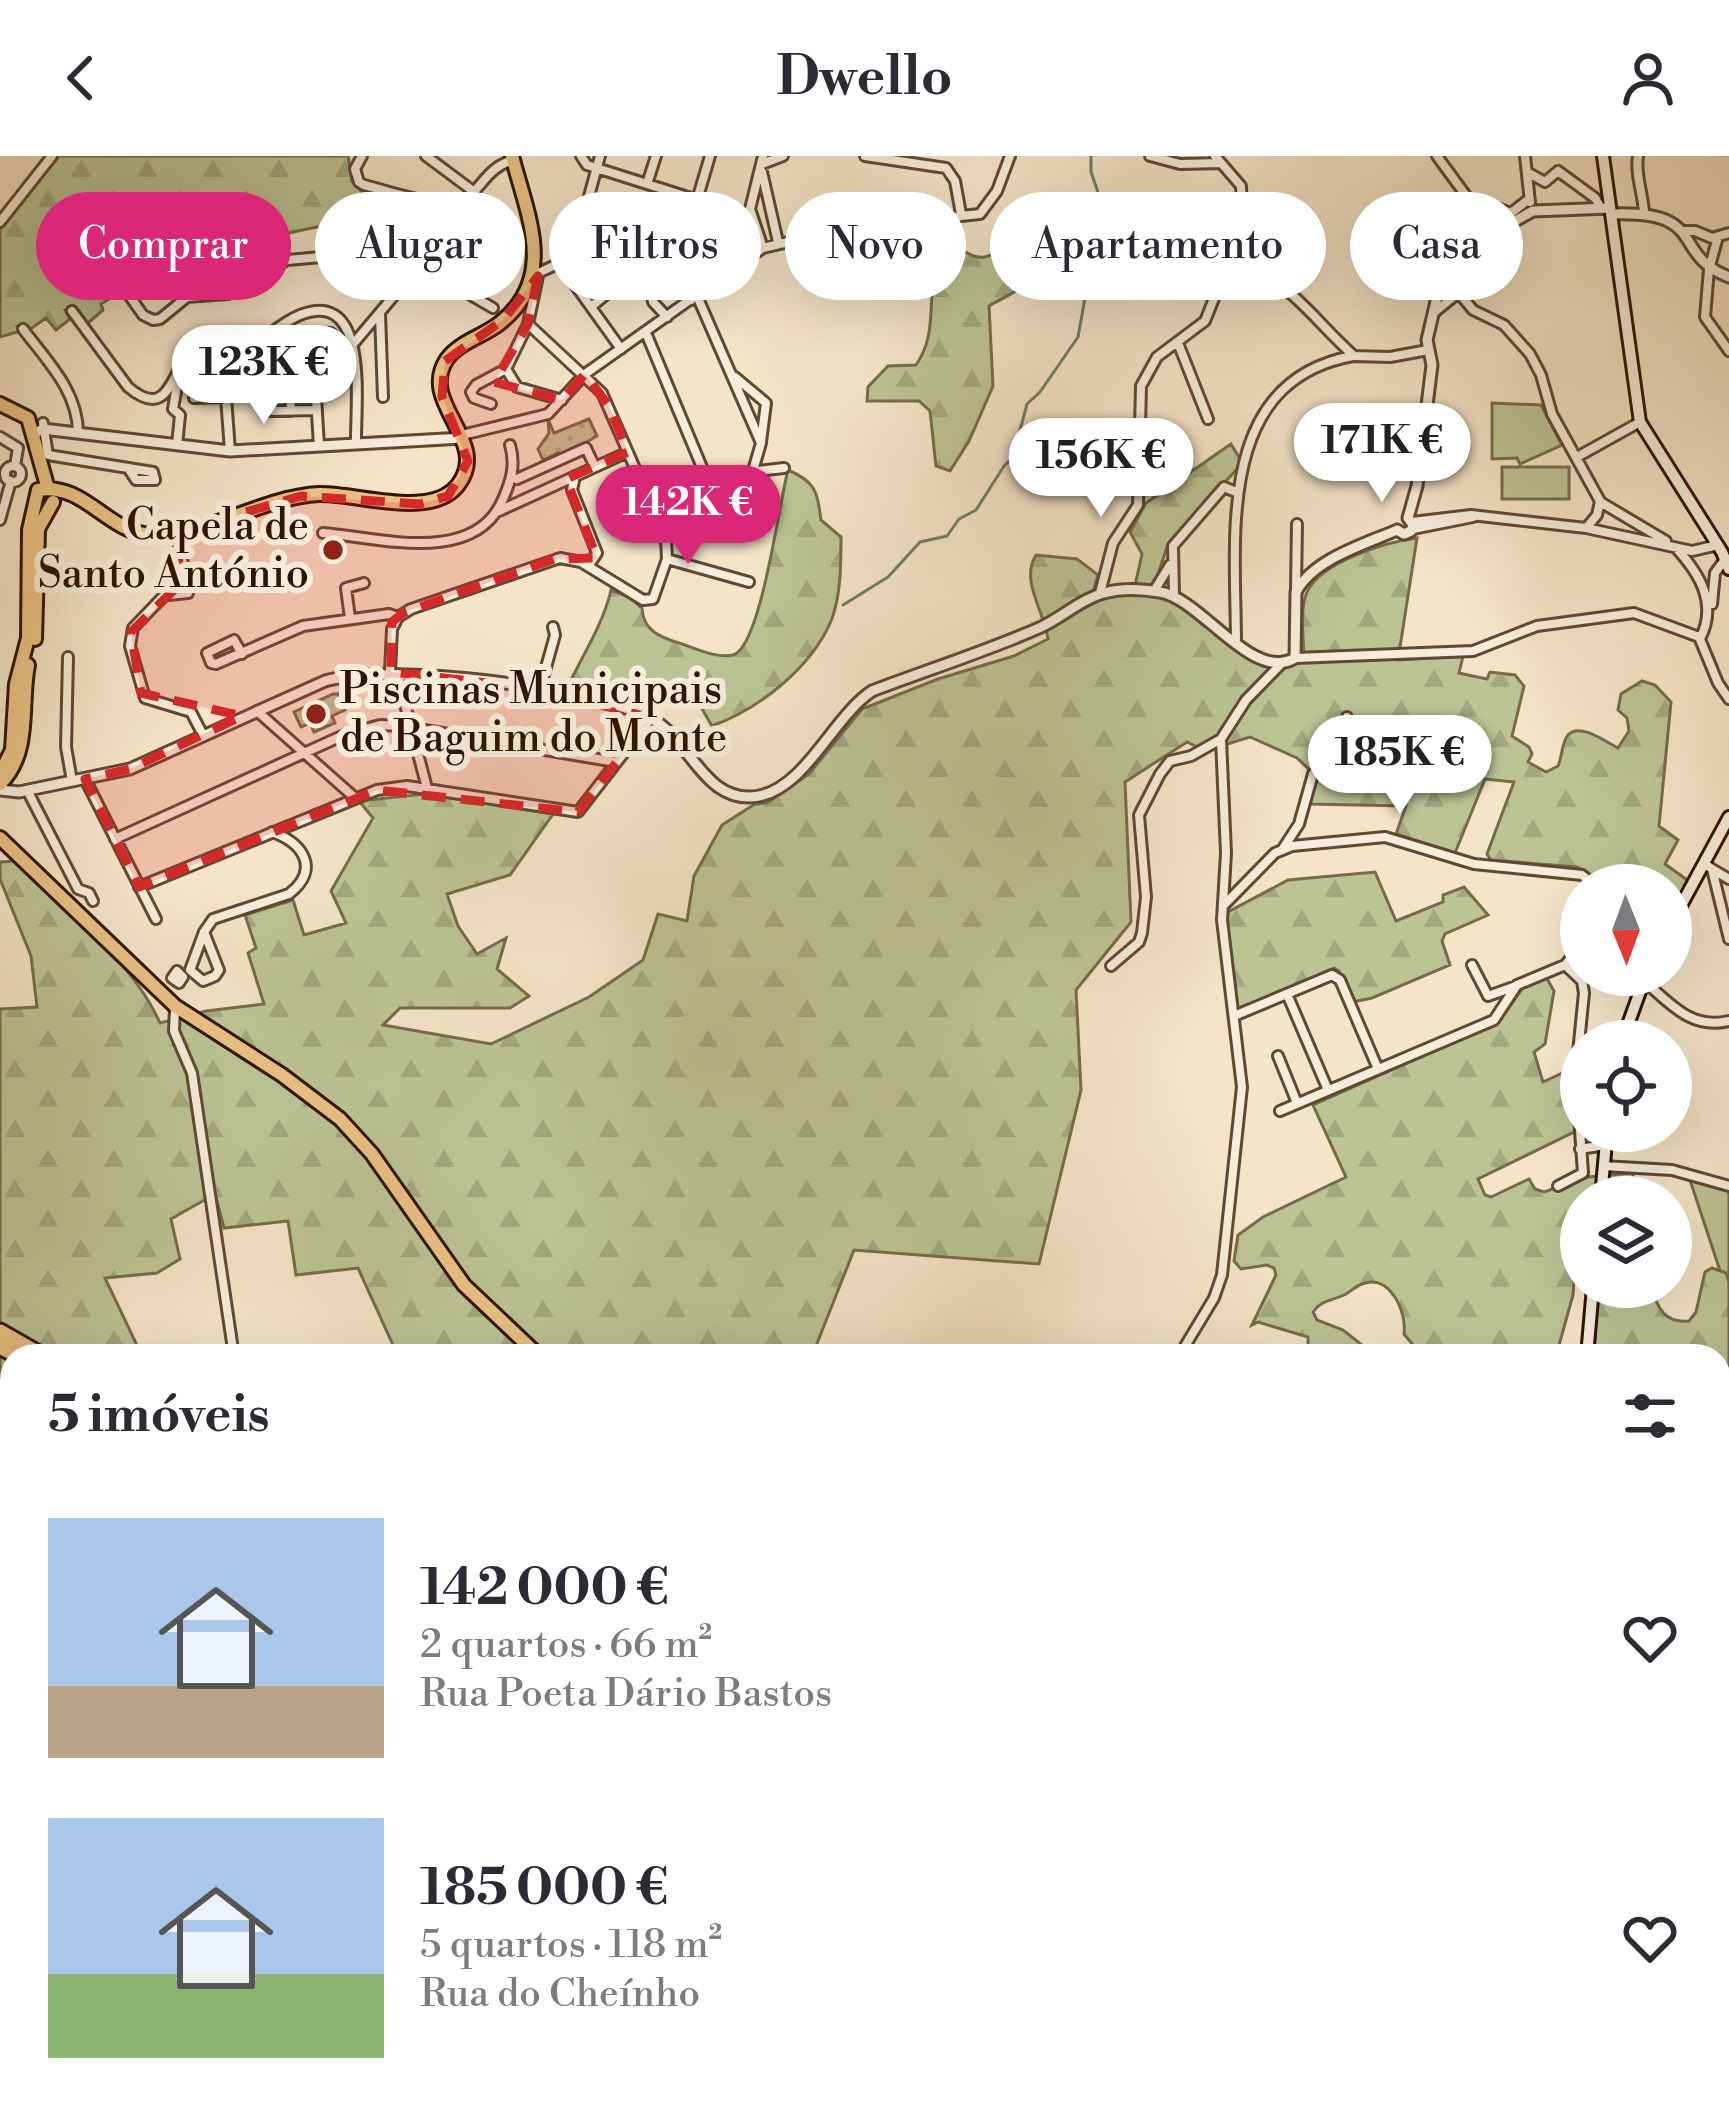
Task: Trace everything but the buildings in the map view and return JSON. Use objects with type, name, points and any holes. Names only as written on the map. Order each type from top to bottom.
[{"type":"main road","points":[[1603,156],[1640,422],[1725,554]]},
{"type":"main road","points":[[44,496],[73,492],[134,532],[177,532],[301,496],[332,494],[420,504],[438,500],[456,488],[468,461],[463,436],[442,397],[445,361],[509,316],[536,276],[535,233],[513,158]]},
{"type":"main road","points":[[0,404],[26,415],[40,428],[44,496],[38,529],[38,624],[16,765],[1,784]]},
{"type":"main road","points":[[0,404],[24,419],[44,496],[29,530],[28,638],[16,684],[12,750],[1,784]]},
{"type":"main road","points":[[1692,891],[1729,817]]},
{"type":"main road","points":[[0,840],[176,1006],[340,1119],[371,1154],[464,1285],[526,1344]]},
{"type":"main road","points":[[1602,1176],[1604,1152]]},
{"type":"main road","points":[[1588,1344],[1591,1308]]},
{"type":"street","points":[[0,222],[52,156]]},
{"type":"street","points":[[362,156],[355,170],[359,182],[397,192]]},
{"type":"street","points":[[426,156],[473,191],[491,169],[513,158]]},
{"type":"street","points":[[581,156],[584,163],[672,192]]},
{"type":"street","points":[[590,192],[600,156]]},
{"type":"street","points":[[647,184],[656,156]]},
{"type":"street","points":[[699,192],[710,156]]},
{"type":"street","points":[[762,160],[783,156]]},
{"type":"street","points":[[865,156],[946,168],[957,192]]},
{"type":"street","points":[[966,215],[986,210],[1010,156]]},
{"type":"street","points":[[1150,156],[1180,164],[1218,160],[1241,192]]},
{"type":"street","points":[[1436,156],[1463,192]]},
{"type":"street","points":[[1526,156],[1531,205]]},
{"type":"street","points":[[1557,156],[1558,171],[1608,210]]},
{"type":"street","points":[[1638,156],[1644,213]]},
{"type":"street","points":[[754,192],[762,160]]},
{"type":"street","points":[[762,160],[778,242]]},
{"type":"street","points":[[1527,172],[1545,182],[1558,171]]},
{"type":"street","points":[[761,193],[766,193]]},
{"type":"street","points":[[1523,211],[1531,205]]},
{"type":"street","points":[[1523,208],[1608,210],[1672,220],[1685,231],[1709,269],[1729,277]]},
{"type":"street","points":[[1685,231],[1718,237],[1729,233]]},
{"type":"street","points":[[1718,237],[1709,269],[1705,317],[1729,351]]},
{"type":"street","points":[[761,243],[763,248],[785,241]]},
{"type":"street","points":[[491,404],[474,398],[471,392],[506,369],[528,324],[536,276],[549,270]]},
{"type":"street","points":[[132,300],[153,320],[183,300]]},
{"type":"street","points":[[354,343],[392,300]]},
{"type":"street","points":[[478,300],[494,308]]},
{"type":"street","points":[[587,300],[621,349]]},
{"type":"street","points":[[592,306],[601,300]]},
{"type":"street","points":[[653,300],[668,317]]},
{"type":"street","points":[[128,468],[48,455],[40,428],[230,451],[463,436],[542,417],[585,374],[691,300]]},
{"type":"street","points":[[695,300],[761,443]]},
{"type":"street","points":[[1100,593],[1113,543],[1138,505],[1141,386],[1157,358],[1205,321],[1213,300]]},
{"type":"street","points":[[1300,300],[1354,356]]},
{"type":"street","points":[[1411,523],[1432,365],[1426,340],[1437,300]]},
{"type":"street","points":[[1436,311],[1450,300]]},
{"type":"street","points":[[1465,300],[1473,310],[1504,325],[1530,354],[1552,414],[1600,501],[1673,546],[1705,588],[1706,628]]},
{"type":"street","points":[[72,311],[140,397],[162,395],[188,356],[234,355],[307,312],[322,312],[345,323],[369,323]]},
{"type":"street","points":[[380,313],[383,397]]},
{"type":"street","points":[[345,323],[354,343],[356,444]]},
{"type":"street","points":[[427,788],[394,673],[392,629],[398,617],[554,559],[570,558],[587,565],[650,600],[667,559],[666,539],[610,406],[585,374],[528,324]]},
{"type":"street","points":[[283,327],[293,332],[331,333],[344,347]]},
{"type":"street","points":[[23,329],[72,397],[78,411],[78,433]]},
{"type":"street","points":[[646,333],[706,477],[695,507]]},
{"type":"street","points":[[1178,343],[1208,419]]},
{"type":"street","points":[[1236,645],[1238,477],[1276,396],[1320,365],[1354,356],[1390,358],[1428,350]]},
{"type":"street","points":[[314,364],[319,446]]},
{"type":"street","points":[[291,411],[289,367],[263,368],[265,411],[291,411],[317,410]]},
{"type":"street","points":[[506,369],[518,387],[562,400]]},
{"type":"street","points":[[237,374],[263,374]]},
{"type":"street","points":[[731,374],[766,403],[761,443],[740,519]]},
{"type":"street","points":[[177,445],[180,415],[173,409],[178,376]]},
{"type":"street","points":[[194,398],[226,397],[230,451]]},
{"type":"street","points":[[1577,457],[1640,422]]},
{"type":"street","points":[[0,437],[18,448],[0,520]]},
{"type":"street","points":[[498,512],[512,472],[510,445]]},
{"type":"street","points":[[517,479],[586,448],[595,467]]},
{"type":"street","points":[[323,533],[434,544],[469,532],[498,512],[628,452]]},
{"type":"street","points":[[549,464],[555,485],[577,504]]},
{"type":"street","points":[[643,484],[784,468]]},
{"type":"street","points":[[10,474],[44,496]]},
{"type":"street","points":[[575,476],[572,490],[609,579]]},
{"type":"street","points":[[1174,595],[1173,546],[1238,477]]},
{"type":"street","points":[[1224,488],[1236,492]]},
{"type":"street","points":[[1586,528],[1597,515],[1600,501]]},
{"type":"street","points":[[1296,592],[1310,574],[1332,560],[1397,530],[1399,520],[1461,522],[1474,516],[1586,528],[1725,554],[1714,577],[1712,612],[1700,639]]},
{"type":"street","points":[[1295,658],[1297,524]]},
{"type":"street","points":[[177,532],[182,574],[130,632],[130,646],[141,693],[150,702],[191,712],[203,735]]},
{"type":"street","points":[[587,565],[598,553]]},
{"type":"street","points":[[667,559],[749,582]]},
{"type":"street","points":[[1154,591],[1171,564]]},
{"type":"street","points":[[350,618],[346,588],[364,584]]},
{"type":"street","points":[[1,784],[27,790],[130,769],[256,710],[346,675],[394,673],[540,689],[651,718],[721,790],[737,796],[765,794],[796,775],[853,706],[872,691],[1041,628],[1100,593],[1174,595],[1236,645],[1282,663]]},
{"type":"street","points":[[1111,966],[1139,942],[1146,920],[1138,825],[1148,795],[1165,765],[1221,739],[1246,700],[1282,663],[1295,658],[1473,651],[1537,626],[1634,613],[1700,639],[1729,698]]},
{"type":"street","points":[[242,654],[303,626],[389,614],[398,617]]},
{"type":"street","points":[[540,689],[553,627]]},
{"type":"street","points":[[68,656],[66,747],[72,781]]},
{"type":"street","points":[[256,710],[354,797]]},
{"type":"street","points":[[1282,851],[1299,824],[1313,774],[1338,752],[1347,717]]},
{"type":"street","points":[[139,887],[354,797],[389,788],[427,788],[578,812],[651,718]]},
{"type":"street","points":[[115,839],[358,729],[390,725],[616,763]]},
{"type":"street","points":[[1186,1344],[1222,1275],[1243,1087],[1226,964],[1221,739]]},
{"type":"street","points":[[16,765],[16,778],[27,790],[78,889],[89,893],[93,901]]},
{"type":"street","points":[[85,779],[155,919]]},
{"type":"street","points":[[291,823],[291,839]]},
{"type":"street","points":[[203,932],[218,973],[203,981],[186,972],[203,932],[213,919],[289,894],[298,886],[305,862],[299,846],[271,832]]},
{"type":"street","points":[[1223,905],[1275,853],[1292,846],[1385,837],[1467,862],[1560,873]]},
{"type":"street","points":[[1708,866],[1729,879]]},
{"type":"street","points":[[1708,866],[1729,939]]},
{"type":"street","points":[[1472,964],[1488,996],[1560,967]]},
{"type":"street","points":[[1234,1016],[1325,977],[1336,977],[1378,1069]]},
{"type":"street","points":[[1280,1111],[1494,1019],[1517,985]]},
{"type":"street","points":[[1287,994],[1328,1090]]},
{"type":"street","points":[[1666,996],[1696,1022],[1710,1026],[1729,1022]]},
{"type":"street","points":[[176,1006],[172,1020],[192,1073],[232,1344]]},
{"type":"street","points":[[1277,1056],[1297,1103]]},
{"type":"street","points":[[1558,1186],[1582,1176],[1580,1152]]},
{"type":"street","points":[[1603,1166],[1672,1170],[1729,1186]]},
{"type":"highlighted area","points":[[538,276],[528,324],[494,382],[562,400],[585,374],[609,406],[628,452],[566,479],[597,558],[554,559],[403,613],[392,622],[391,672],[540,689],[651,718],[578,812],[377,790],[139,887],[85,779],[130,769],[242,716],[141,693],[131,632],[180,584],[177,532],[301,496],[420,504],[448,496],[468,461],[442,397],[445,361],[503,320]]},
{"type":"green space","points":[[59,156],[348,156],[352,181],[362,192],[315,192],[315,228],[291,233],[291,192],[36,192],[36,300],[108,300],[88,323],[74,306],[65,310],[70,319],[56,330],[46,318],[29,330],[23,323],[17,326],[20,331],[0,337],[0,229]]},
{"type":"green space","points":[[966,252],[990,255],[990,300],[1000,300],[989,306],[993,386],[950,471],[936,466],[930,411],[919,401],[867,401],[868,387],[888,366],[916,365],[929,332],[932,300],[966,300]]},
{"type":"green space","points":[[1492,403],[1541,405],[1562,445],[1520,464],[1517,458],[1492,459]]},
{"type":"green space","points":[[548,419],[554,433],[589,419],[597,436],[561,457],[558,453],[543,460],[538,449],[549,433]]},
{"type":"green space","points":[[1231,444],[1240,459],[1238,468],[1168,544],[1155,583],[1224,640],[1264,659],[1284,662],[1304,660],[1303,608],[1314,581],[1355,555],[1417,538],[1398,660],[1463,656],[1459,673],[1487,679],[1490,672],[1515,675],[1524,686],[1512,736],[1529,747],[1528,762],[1546,772],[1558,766],[1566,738],[1573,732],[1593,734],[1618,748],[1629,731],[1627,718],[1618,710],[1621,694],[1642,681],[1655,685],[1671,702],[1659,826],[1678,840],[1665,864],[1560,866],[1491,860],[1487,854],[1514,782],[1485,779],[1455,853],[1396,834],[1406,806],[1308,804],[1316,776],[1297,758],[1250,737],[1205,751],[1187,742],[1125,782],[1131,922],[1076,990],[1081,1090],[1039,1264],[854,1250],[817,1344],[393,1344],[358,1268],[296,1275],[288,1221],[224,1228],[215,1194],[171,1219],[180,1259],[157,1273],[105,1278],[136,1344],[36,1344],[0,1323],[0,1009],[37,1007],[31,956],[0,879],[0,862],[15,861],[96,936],[132,978],[160,1023],[264,1004],[248,953],[256,948],[245,915],[293,900],[304,935],[346,923],[331,891],[373,818],[359,801],[425,794],[553,814],[510,875],[447,894],[458,926],[477,954],[506,938],[497,969],[529,996],[510,1008],[400,1008],[383,1025],[491,1044],[589,997],[643,960],[658,914],[687,921],[694,876],[722,825],[755,804],[767,803],[809,774],[862,709],[1014,656],[1048,639],[1032,585],[1036,555],[1077,559],[1098,575],[1093,592],[1104,598],[1134,590],[1142,554],[1130,532],[1146,503]]},
{"type":"green space","points":[[1502,467],[1569,467],[1569,499],[1502,499]]},
{"type":"green space","points":[[788,470],[810,483],[821,520],[841,537],[840,580],[822,638],[782,685],[712,726],[688,685],[646,691],[644,709],[567,688],[598,628],[611,590],[642,608],[649,627],[665,638],[720,656],[733,655],[743,646],[768,572]]},
{"type":"green space","name":"Piscinas Municipais de Baguim do Monte","points":[[338,694],[345,710],[332,716],[335,723],[314,732],[310,723],[301,727],[294,712]]},
{"type":"green space","points":[[1375,872],[1396,921],[1443,902],[1443,895],[1464,887],[1488,915],[1445,934],[1442,941],[1450,965],[1372,998],[1353,1002],[1334,968],[1238,1011],[1227,939],[1228,912],[1288,880]]},
{"type":"green space","points":[[1546,977],[1554,991],[1545,1044],[1534,1052],[1543,1082],[1560,1074],[1560,1139],[1478,1179],[1485,1195],[1491,1197],[1529,1179],[1535,1189],[1544,1192],[1560,1187],[1560,1308],[1569,1308],[1559,1344],[1412,1344],[1404,1334],[1395,1297],[1372,1282],[1313,1312],[1317,1320],[1343,1330],[1361,1344],[1308,1344],[1308,1337],[1258,1322],[1252,1325],[1276,1275],[1267,1265],[1241,1269],[1234,1261],[1238,1235],[1263,1217],[1346,1177],[1313,1105],[1499,1022],[1524,986]]},
{"type":"green space","points":[[1692,1181],[1729,1190],[1729,1298],[1692,1186]]},
{"type":"green space","points":[[1712,1268],[1726,1273],[1729,1344],[1595,1344],[1597,1308],[1660,1308],[1674,1320],[1689,1321],[1696,1312],[1705,1272]]},
{"type":"waterway","points":[[843,605],[888,577],[920,542],[947,536],[959,519],[976,510],[1004,466],[1023,448],[1016,445],[1027,404],[1078,337],[1102,204],[1091,156]]},
{"type":"place","name":"Capela de Santo António","points":[[333,550]]},
{"type":"place","name":"Piscinas Municipais de Baguim do Monte","points":[[316,714]]}]
